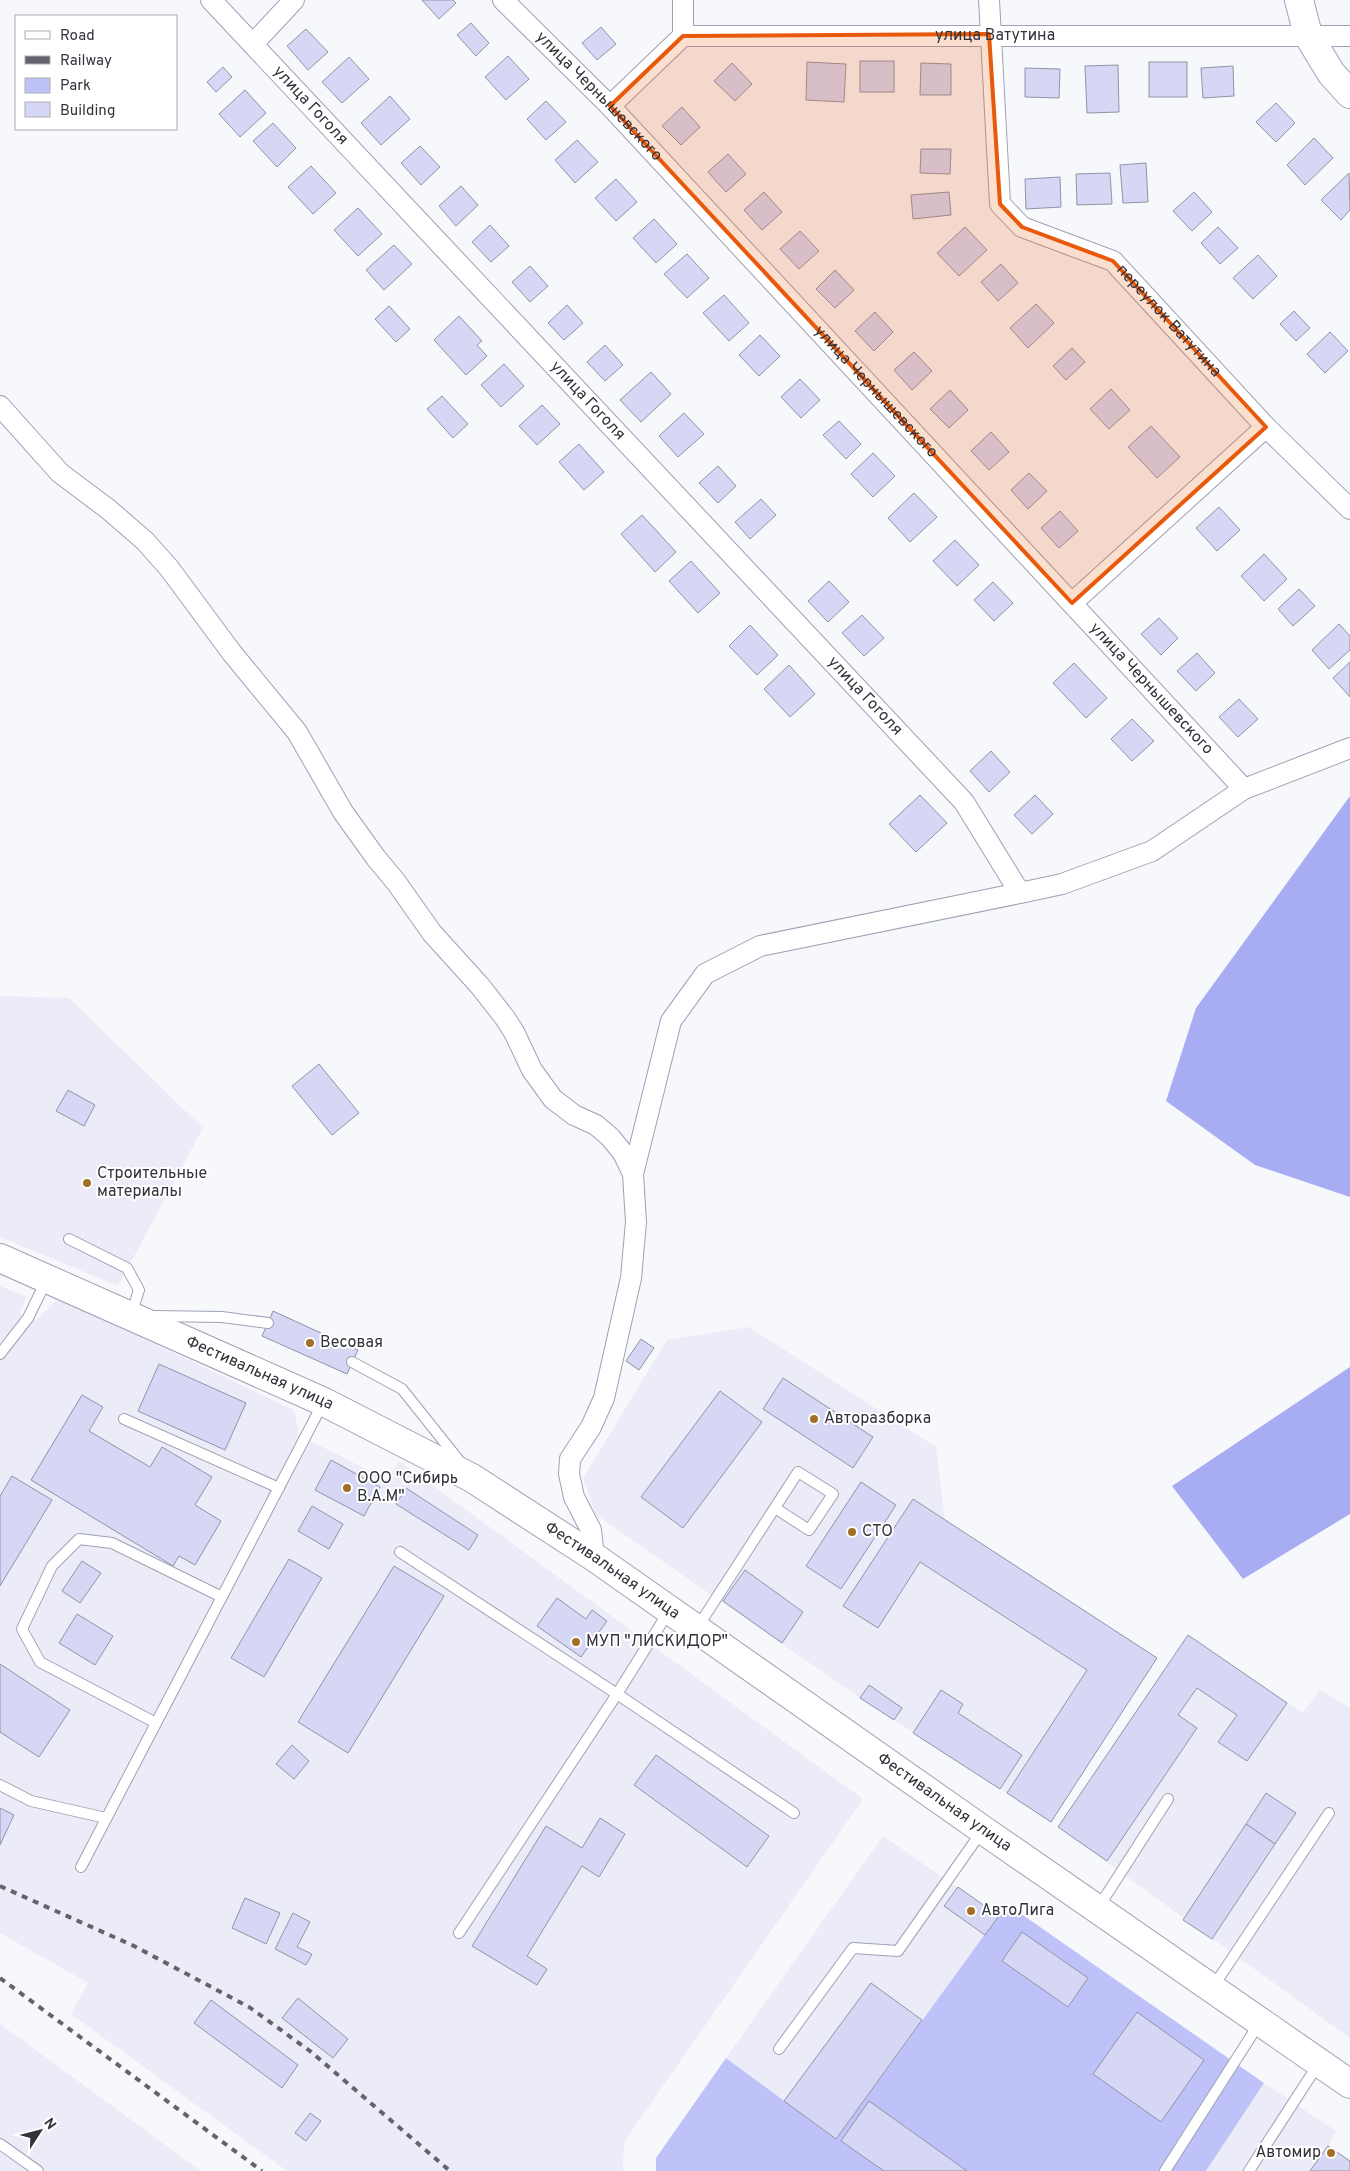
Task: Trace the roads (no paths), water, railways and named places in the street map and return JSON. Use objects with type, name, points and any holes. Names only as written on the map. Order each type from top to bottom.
[{"type":"main road","points":[[1299,0],[1308,35],[1332,73],[1350,94]]},
{"type":"main road","name":"Фестивальная улица","points":[[0,1258],[324,1402],[472,1478],[594,1557],[983,1830],[1350,2084]]},
{"type":"street","name":"улица Гоголя","points":[[211,0],[964,802],[1020,893]]},
{"type":"street","points":[[253,44],[294,0]]},
{"type":"street","name":"улица Чернышевского","points":[[503,0],[610,106],[1244,789]]},
{"type":"street","points":[[610,106],[683,36],[683,0]]},
{"type":"street","name":"переулок Ватутина","points":[[988,0],[1000,204],[1022,227],[1113,261],[1266,427],[1350,509]]},
{"type":"street","name":"улица Ватутина","points":[[683,36],[989,34],[1350,36]]},
{"type":"street","points":[[0,406],[60,473],[108,509],[145,541],[168,568],[232,653],[297,732],[342,812],[396,882],[432,933],[480,986],[505,1018],[514,1032],[532,1070],[553,1099],[610,1137],[623,1153],[633,1174]]},
{"type":"street","points":[[1072,603],[1266,427]]},
{"type":"street","points":[[594,1557],[591,1530],[574,1497],[569,1474],[570,1459],[591,1427],[604,1398],[617,1345],[631,1278],[636,1222],[633,1174],[671,1021],[705,974],[760,946],[1062,884],[1152,851],[1244,789],[1350,748]]},
{"type":"lane","points":[[68,1239],[127,1268],[139,1290],[130,1316],[222,1317],[268,1323]]},
{"type":"lane","points":[[0,1354],[28,1318],[47,1278]]},
{"type":"lane","points":[[352,1362],[402,1389],[472,1478]]},
{"type":"lane","points":[[81,1867],[324,1402]]},
{"type":"lane","points":[[124,1419],[279,1488]]},
{"type":"lane","points":[[697,1629],[798,1472],[833,1494],[809,1530],[775,1508]]},
{"type":"lane","points":[[156,1722],[40,1662],[22,1629],[52,1566],[79,1539],[112,1544],[222,1597]]},
{"type":"lane","points":[[400,1552],[794,1813]]},
{"type":"lane","points":[[459,1933],[670,1610]]},
{"type":"lane","points":[[0,1785],[31,1801],[106,1818]]},
{"type":"lane","points":[[1098,1908],[1168,1799]]},
{"type":"lane","points":[[1212,1988],[1329,1813]]},
{"type":"lane","points":[[779,2049],[853,1948],[898,1951],[983,1830]]},
{"type":"lane","points":[[1165,2171],[1261,2022]]},
{"type":"lane","points":[[1249,2171],[1319,2062]]},
{"type":"lane","points":[[0,2144],[38,2171]]},
{"type":"railway","points":[[0,1886],[134,1946],[249,2007],[310,2051],[450,2171]]},
{"type":"railway","points":[[0,1978],[262,2171]]},
{"type":"place","name":"Строительные материалы","points":[[87,1183]]},
{"type":"place","name":"Весовая","points":[[310,1343]]},
{"type":"place","name":"Авторазборка","points":[[814,1419]]},
{"type":"place","name":"ООО \"Сибирь В.А.М\"","points":[[347,1488]]},
{"type":"place","name":"СТО","points":[[852,1532]]},
{"type":"place","name":"МУП \"ЛИСКИДОР\"","points":[[576,1642]]},
{"type":"place","name":"АвтоЛига","points":[[971,1911]]},
{"type":"place","name":"Автомир","points":[[1331,2153]]}]
